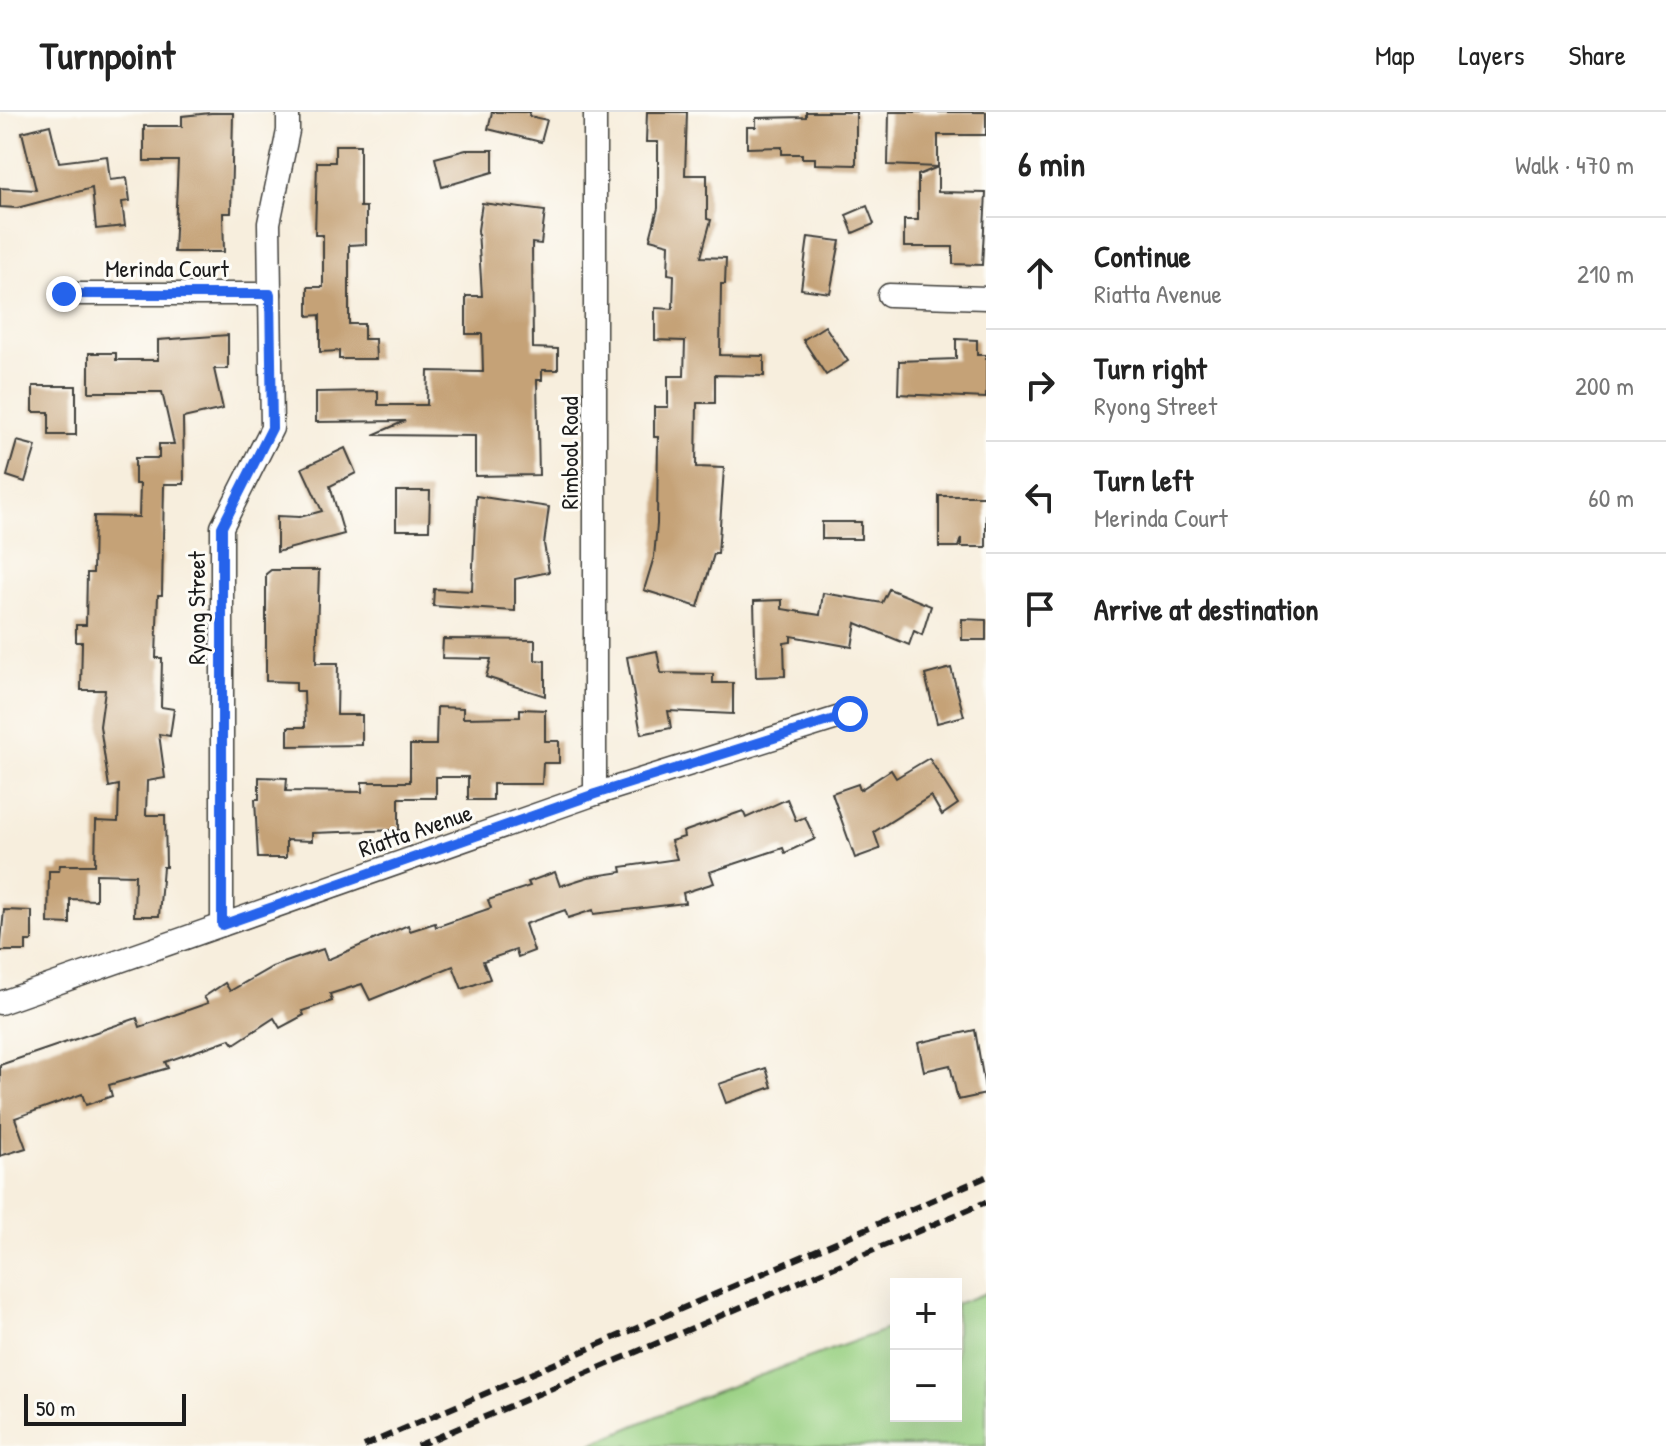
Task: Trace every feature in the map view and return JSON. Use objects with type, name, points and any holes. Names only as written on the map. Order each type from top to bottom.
[{"type":"street","name":"Ryong Street","points":[[222,925],[222,527],[272,428],[269,223],[288,131],[288,112]]},
{"type":"street","name":"Rimbool Road","points":[[595,112],[595,794]]},
{"type":"street","name":"Merinda Court","points":[[64,294],[270,294]]},
{"type":"street","points":[[889,295],[986,298]]},
{"type":"street","name":"Riatta Avenue","points":[[0,1003],[595,794],[850,714]]},
{"type":"green space","points":[[986,1293],[986,1446],[587,1446],[704,1396],[890,1328],[890,1422],[962,1422],[962,1302]]},
{"type":"building","points":[[492,112],[530,112],[529,116],[547,120],[541,142],[488,129]]},
{"type":"building","points":[[647,112],[687,112],[685,175],[707,175],[707,219],[711,220],[701,257],[726,258],[725,284],[721,284],[720,355],[764,356],[764,376],[715,375],[715,403],[697,403],[696,467],[724,468],[718,554],[714,554],[698,607],[644,590],[654,557],[657,524],[658,437],[654,437],[654,407],[668,407],[668,376],[684,376],[685,341],[655,340],[655,308],[673,309],[674,275],[668,274],[669,244],[650,239],[658,208],[658,142],[646,142]]},
{"type":"building","points":[[806,112],[856,112],[856,165],[815,164],[815,158],[802,158],[802,154],[782,154],[782,147],[747,148],[747,127],[756,127],[756,118],[806,117]]},
{"type":"building","points":[[889,112],[986,112],[986,135],[938,135],[938,167],[888,165]]},
{"type":"building","points":[[233,113],[231,213],[223,213],[224,252],[174,252],[178,161],[144,161],[144,126],[182,126],[182,116]]},
{"type":"building","points":[[50,125],[59,162],[107,156],[110,180],[127,178],[130,201],[122,202],[125,226],[96,229],[92,188],[17,208],[0,207],[0,188],[36,190],[22,132]]},
{"type":"building","points":[[335,145],[360,145],[360,207],[366,207],[366,244],[349,245],[349,324],[364,324],[364,339],[375,339],[376,359],[339,359],[339,351],[320,352],[320,315],[308,316],[308,287],[323,287],[323,235],[315,235],[317,162],[335,162]]},
{"type":"building","points":[[466,150],[493,150],[493,172],[442,187],[435,158]]},
{"type":"building","points":[[938,167],[938,192],[986,193],[982,265],[953,264],[953,247],[904,247],[904,220],[918,220],[918,175]]},
{"type":"building","points":[[482,203],[545,211],[541,244],[532,243],[533,348],[558,349],[558,370],[542,370],[542,380],[537,380],[539,475],[475,476],[475,436],[373,435],[405,421],[316,422],[316,392],[378,391],[378,405],[427,405],[428,371],[483,372],[482,334],[466,334],[466,296],[482,296],[478,230]]},
{"type":"building","points":[[867,206],[874,224],[853,233],[846,215]]},
{"type":"building","points":[[808,237],[840,241],[830,293],[801,289]]},
{"type":"building","points":[[825,326],[848,361],[826,375],[803,340]]},
{"type":"building","points":[[228,335],[228,369],[214,369],[223,409],[183,418],[184,484],[164,484],[162,595],[158,595],[156,658],[162,658],[161,707],[174,709],[170,736],[159,734],[165,778],[147,781],[146,815],[165,815],[166,867],[163,867],[159,916],[134,916],[135,875],[96,874],[96,900],[70,899],[70,924],[48,923],[49,871],[59,871],[60,865],[95,865],[96,821],[118,822],[119,785],[109,787],[100,726],[105,690],[81,690],[82,642],[76,642],[76,625],[86,625],[87,573],[93,573],[94,516],[139,517],[140,484],[135,484],[135,458],[159,458],[159,444],[174,444],[162,392],[89,392],[89,353],[116,353],[116,360],[158,360],[158,340]]},
{"type":"building","points":[[956,339],[977,340],[977,355],[986,355],[986,398],[898,394],[899,361],[956,359]]},
{"type":"building","points":[[33,386],[76,386],[76,435],[49,435],[49,412],[33,412]]},
{"type":"building","points":[[17,441],[36,446],[25,482],[7,476]]},
{"type":"building","points":[[345,448],[356,473],[330,486],[344,534],[277,552],[277,516],[300,517],[322,511],[302,468]]},
{"type":"building","points":[[396,491],[430,491],[429,530],[396,530]]},
{"type":"building","points":[[476,496],[549,507],[544,544],[549,572],[515,579],[515,611],[433,606],[434,589],[472,591]]},
{"type":"building","points":[[939,496],[986,496],[986,547],[961,547],[961,538],[958,547],[939,547]]},
{"type":"building","points":[[822,522],[861,522],[861,539],[822,539]]},
{"type":"building","points":[[271,570],[319,570],[316,663],[338,663],[337,715],[362,715],[362,745],[288,746],[288,727],[305,727],[304,691],[296,691],[296,682],[266,681],[266,574]]},
{"type":"building","points":[[889,589],[931,606],[922,635],[914,631],[909,645],[856,623],[852,647],[791,636],[791,642],[784,643],[785,676],[756,677],[754,601],[782,600],[782,609],[820,615],[823,593],[882,603]]},
{"type":"building","points":[[962,619],[986,620],[986,640],[962,640]]},
{"type":"building","points":[[443,639],[535,640],[535,660],[545,661],[545,696],[486,677],[491,659],[442,658]]},
{"type":"building","points":[[657,651],[661,673],[713,674],[713,683],[733,683],[733,714],[668,711],[671,728],[641,734],[627,657]]},
{"type":"building","points":[[951,668],[964,716],[937,723],[925,675]]},
{"type":"building","points":[[437,707],[463,708],[463,718],[520,717],[520,709],[545,710],[545,741],[559,741],[559,763],[543,763],[542,784],[493,784],[493,800],[468,800],[468,777],[436,777],[436,798],[399,798],[399,830],[312,833],[312,841],[286,840],[286,858],[258,858],[255,799],[259,799],[259,777],[287,778],[286,791],[362,792],[362,782],[410,782],[410,745],[436,745]]},
{"type":"building","points":[[929,758],[958,804],[942,815],[931,796],[874,832],[880,849],[855,858],[832,793],[858,784],[860,790],[891,770],[896,778]]},
{"type":"building","points":[[787,799],[796,821],[805,817],[815,839],[785,853],[783,848],[710,872],[714,883],[683,893],[685,903],[594,914],[593,910],[568,918],[565,910],[525,924],[534,951],[518,957],[516,950],[483,961],[490,979],[462,989],[453,966],[370,1000],[362,984],[330,994],[332,1001],[302,1011],[304,1015],[280,1028],[274,1018],[234,1044],[230,1039],[165,1062],[168,1068],[109,1085],[112,1096],[86,1105],[82,1094],[15,1118],[26,1148],[0,1156],[0,1065],[137,1018],[140,1027],[208,1003],[204,997],[225,983],[230,991],[272,967],[323,949],[327,960],[408,925],[410,931],[435,923],[436,927],[491,908],[488,900],[530,886],[528,882],[555,872],[560,886],[588,877],[622,872],[621,867],[677,859],[671,841],[684,837],[683,832],[743,811],[746,818]]},
{"type":"building","points":[[4,910],[32,911],[32,941],[26,941],[26,951],[0,951]]},
{"type":"building","points":[[975,1030],[986,1094],[958,1100],[950,1065],[924,1071],[918,1043]]},
{"type":"building","points":[[766,1068],[772,1087],[726,1103],[719,1084]]},
{"type":"railway","points":[[364,1446],[986,1177]]},
{"type":"railway","points":[[417,1446],[986,1202]]},
{"type":"route","points":[[64,294],[270,294],[272,428],[222,527],[222,925],[595,794],[850,714]]}]
